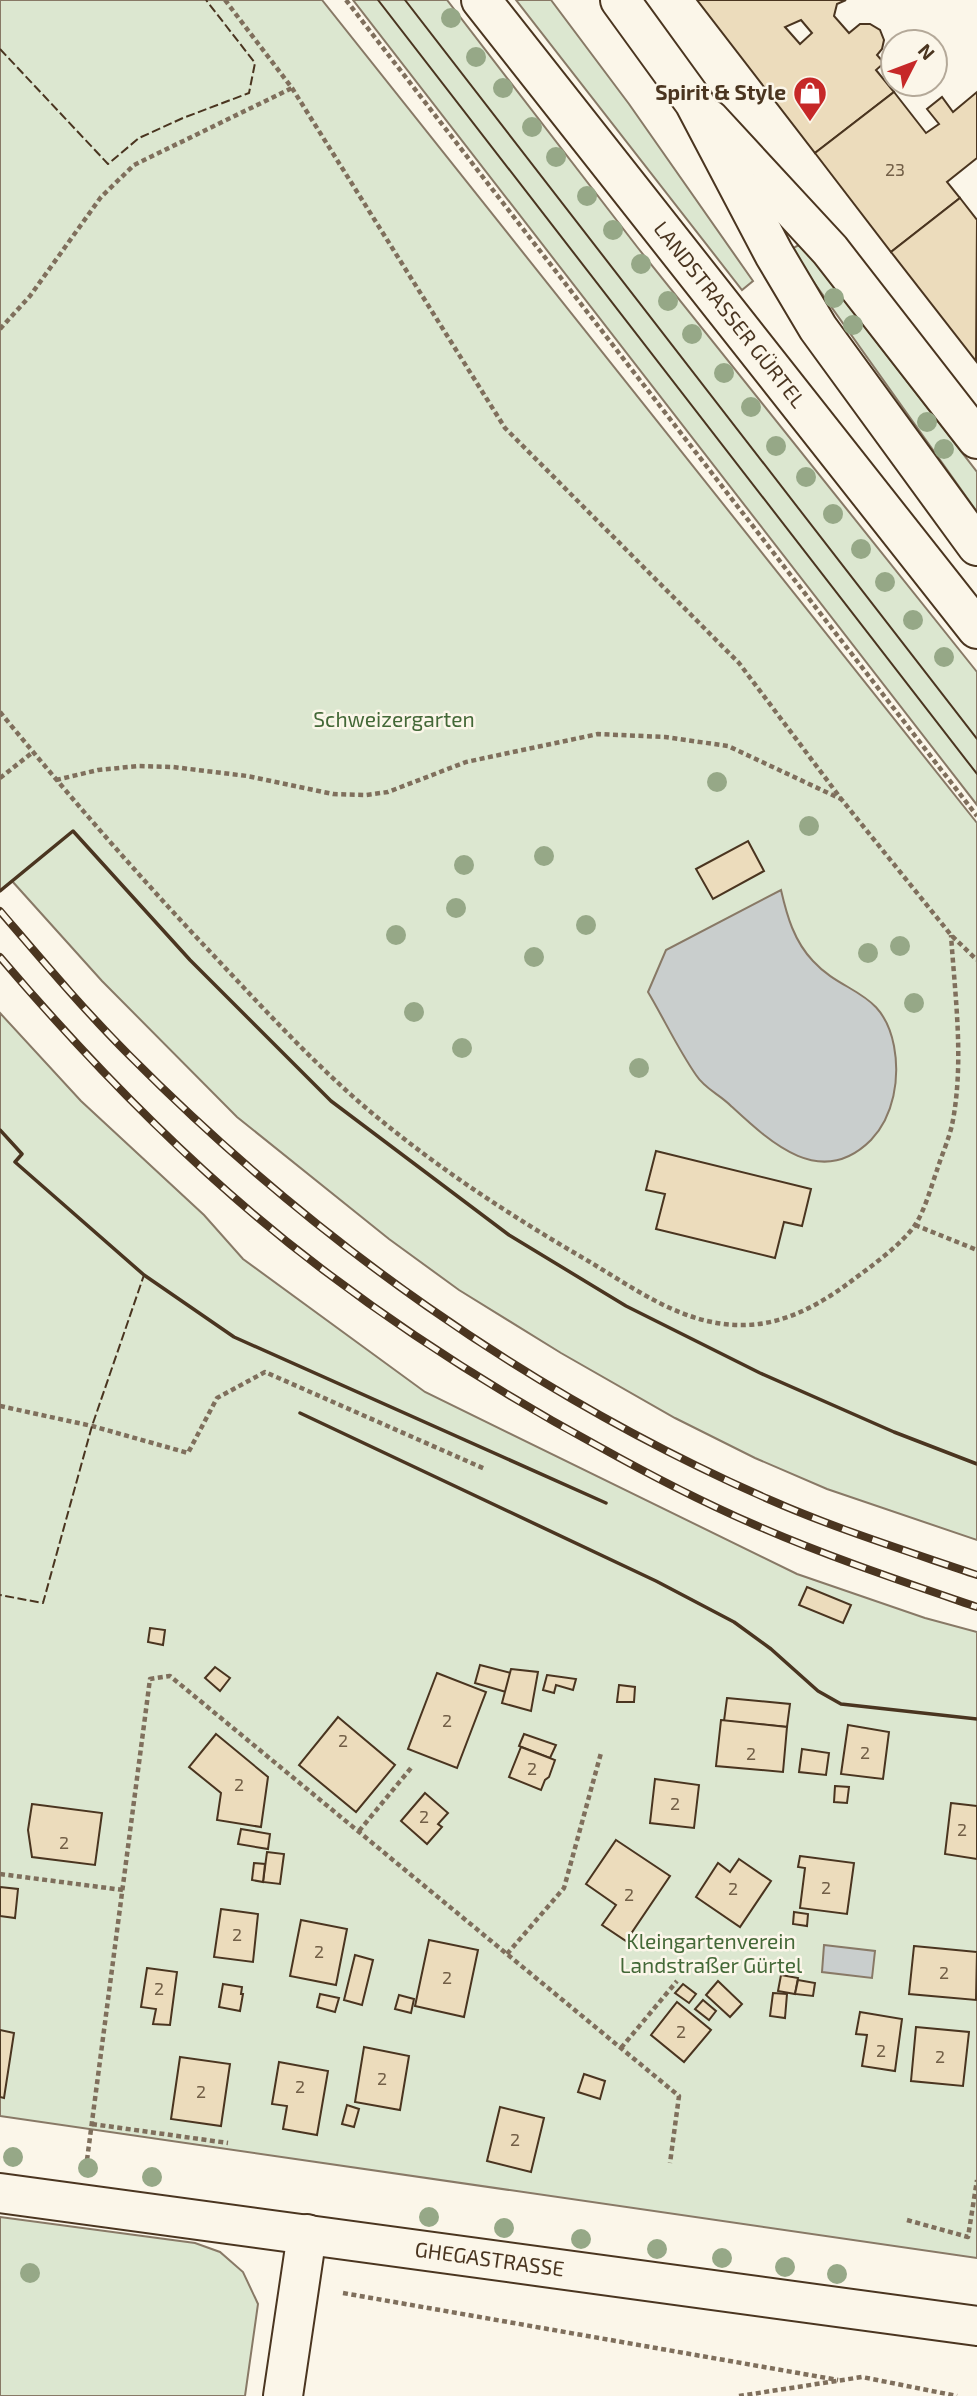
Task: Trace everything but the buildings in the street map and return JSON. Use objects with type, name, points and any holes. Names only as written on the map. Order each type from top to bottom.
[{"type":"street","name":"LANDSTRASSER GÜRTEL","points":[[481,0],[977,629]]},
{"type":"street","points":[[620,0],[694,102],[830,250],[977,439]]},
{"type":"street","points":[[694,102],[774,254],[818,328],[977,546]]},
{"type":"street","name":"GHEGASTRASSE","points":[[0,2193],[977,2326]]},
{"type":"street","points":[[283,2396],[307,2234]]},
{"type":"path","points":[[225,0],[292,88],[505,428],[738,663],[842,800],[951,935],[977,960]]},
{"type":"path","points":[[346,0],[977,816]]},
{"type":"path","points":[[0,329],[30,296],[101,197],[134,165],[292,88]]},
{"type":"path","points":[[0,712],[56,780],[173,912],[287,1034],[359,1102],[450,1172],[556,1243],[669,1310],[708,1321],[745,1325],[780,1321],[815,1306],[881,1258],[915,1226],[933,1183],[953,1122],[959,1057],[951,935]]},
{"type":"path","points":[[56,780],[98,770],[139,766],[173,767],[247,776],[332,794],[366,795],[388,792],[466,762],[598,734],[665,737],[728,746],[842,800]]},
{"type":"path","points":[[0,778],[33,752]]},
{"type":"path","points":[[915,1226],[977,1250]]},
{"type":"path","points":[[0,1406],[92,1426],[188,1453],[217,1398],[265,1372],[485,1469]]},
{"type":"path","points":[[82,2203],[150,1679],[170,1676],[679,2096],[670,2163]]},
{"type":"path","points":[[507,1954],[564,1888],[601,1753]]},
{"type":"path","points":[[359,1831],[411,1768]]},
{"type":"path","points":[[0,1874],[123,1890]]},
{"type":"path","points":[[621,2049],[677,1981]]},
{"type":"path","points":[[92,2124],[229,2143]]},
{"type":"path","points":[[907,2220],[968,2237],[977,2180]]},
{"type":"path","points":[[299,2283],[367,2298],[838,2380]]},
{"type":"path","points":[[739,2396],[862,2377],[957,2396]]},
{"type":"green space","name":"Schweizergarten","points":[[0,0],[322,0],[977,823],[977,1540],[827,1489],[755,1458],[675,1418],[561,1353],[459,1290],[389,1239],[237,1117],[102,981],[12,881],[0,891]]},
{"type":"green space","points":[[353,0],[447,0],[638,248],[977,672],[977,805]]},
{"type":"green space","points":[[516,0],[551,0],[629,104],[753,281],[742,290]]},
{"type":"green space","points":[[799,245],[977,472],[977,512],[793,253],[793,248]]},
{"type":"green space","name":"Kleingartenverein Landstraßer Gürtel","points":[[0,1013],[81,1101],[204,1215],[243,1259],[425,1392],[797,1574],[925,1618],[977,1632],[977,2258],[0,2116]]},
{"type":"green space","points":[[0,2217],[195,2243],[220,2252],[243,2272],[258,2304],[245,2396],[0,2396]]},
{"type":"shaded area","points":[[781,890],[792,928],[806,953],[825,972],[872,1003],[889,1027],[894,1046],[895,1083],[885,1120],[871,1140],[852,1154],[834,1161],[815,1161],[797,1156],[780,1146],[704,1084],[683,1055],[648,992],[666,950]]},
{"type":"shaded area","points":[[824,1945],[875,1951],[872,1978],[822,1972]]},
{"type":"tram line","points":[[378,0],[977,774]]},
{"type":"tram line","points":[[405,0],[977,739]]},
{"type":"railway","points":[[0,911],[95,1020],[199,1123],[349,1249],[428,1307],[509,1361],[593,1411],[679,1457],[820,1520],[977,1575]]},
{"type":"railway","points":[[0,957],[74,1041],[193,1161],[322,1269],[422,1340],[491,1385],[562,1426],[713,1506],[780,1536],[977,1607]]},
{"type":"fence","points":[[0,49],[108,164],[139,138],[249,93],[255,63],[206,0]]},
{"type":"fence","points":[[0,1130],[22,1154],[15,1162],[144,1275],[92,1426],[43,1603],[0,1595]]},
{"type":"wall","points":[[0,891],[73,831],[190,960],[331,1101],[509,1235],[626,1306],[760,1373],[894,1432],[977,1464]]},
{"type":"wall","points":[[0,1130],[22,1154],[15,1162],[144,1275],[234,1337],[606,1503]]},
{"type":"wall","points":[[300,1413],[656,1581],[734,1622],[771,1649],[818,1691],[841,1704],[977,1719]]},
{"type":"place","name":"Spirit & Style","points":[[810,123]]}]
